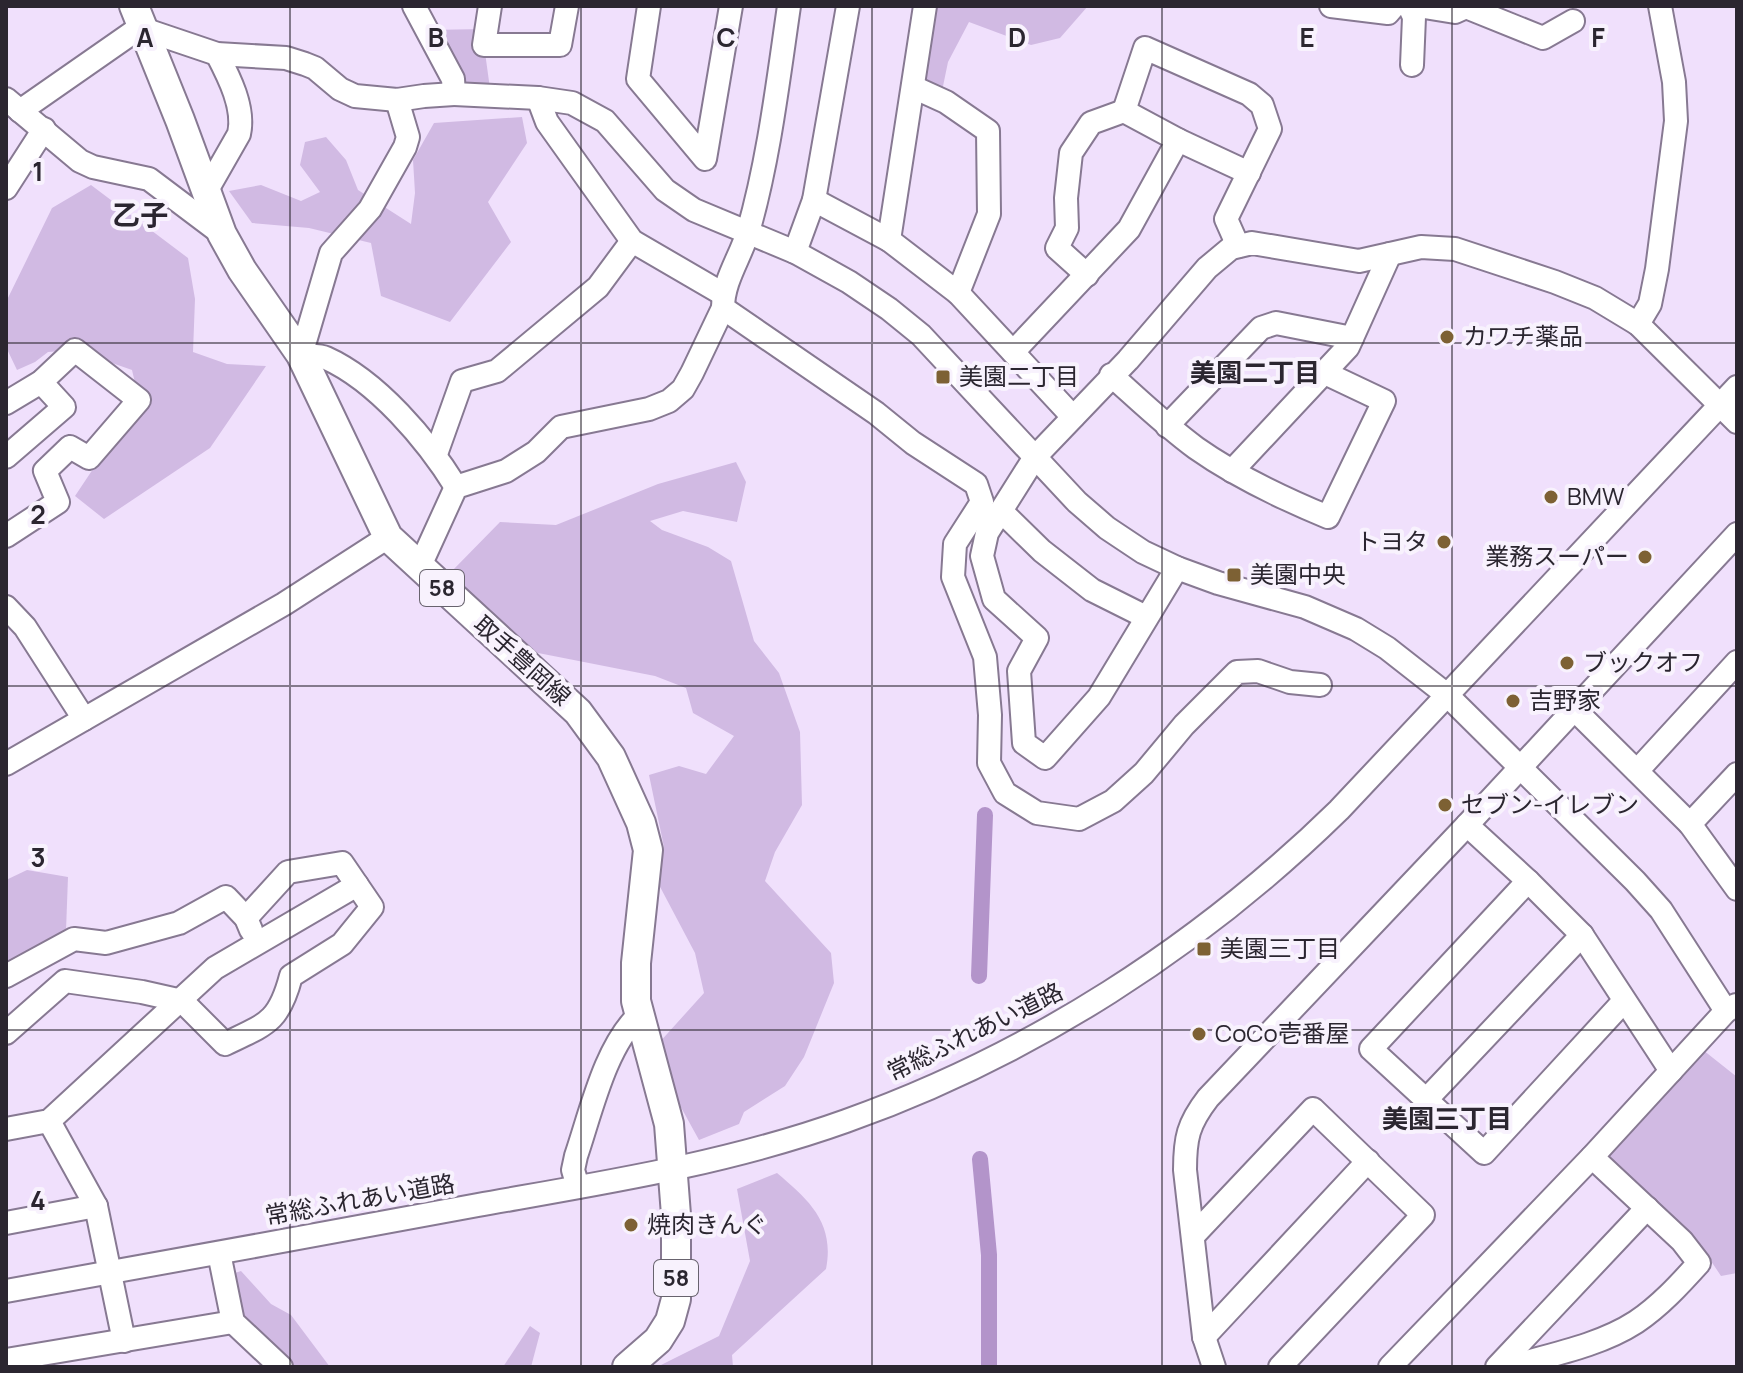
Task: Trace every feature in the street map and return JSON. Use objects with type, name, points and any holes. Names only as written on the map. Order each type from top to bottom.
[{"type":"main road","name":"取手豊岡線","points":[[139,20],[222,234],[242,270],[301,355],[388,537],[578,712],[611,757],[641,823],[648,850],[636,963],[636,1001],[669,1124],[674,1170],[676,1299],[670,1321],[658,1340],[627,1367]]},
{"type":"street","points":[[414,6],[453,79],[454,94]]},
{"type":"street","points":[[490,6],[484,45],[560,45],[567,6]]},
{"type":"street","points":[[649,6],[638,79],[705,159],[731,6]]},
{"type":"street","points":[[419,568],[456,487],[506,471],[536,452],[561,427],[649,409],[669,401],[683,389],[723,301],[748,233],[773,117],[789,6]]},
{"type":"street","points":[[795,252],[814,200],[848,6]]},
{"type":"street","points":[[889,240],[925,6]]},
{"type":"street","points":[[1331,6],[1388,13],[1394,6]]},
{"type":"street","points":[[1409,6],[1414,17],[1412,65]]},
{"type":"street","points":[[1418,6],[1455,12],[1466,7],[1484,10],[1543,38],[1573,21]]},
{"type":"street","points":[[1638,324],[1650,304],[1657,269],[1676,121],[1674,82],[1660,6]]},
{"type":"street","points":[[222,234],[149,179],[93,167],[80,161],[13,105],[139,20],[217,54],[286,58],[315,68],[332,84],[355,96],[397,100],[454,94],[572,103],[605,121],[665,190],[694,210],[795,252],[889,309],[921,335],[1077,502],[1107,528],[1143,552],[1177,568],[1305,607],[1333,618],[1387,648],[1447,695],[1521,766],[1661,910],[1731,1008],[1390,1367]]},
{"type":"street","points":[[1124,111],[1145,48],[1249,94],[1262,105],[1270,129],[1226,219],[1238,246]]},
{"type":"street","points":[[207,190],[241,126],[232,83],[217,54]]},
{"type":"street","points":[[913,87],[946,102],[988,131],[989,214],[958,293]]},
{"type":"street","points":[[538,98],[547,122],[632,241],[723,301],[913,443],[976,484],[982,502],[955,544],[953,577],[985,657],[990,715],[989,763],[1005,793],[1037,813],[1079,819],[1113,801],[1144,773],[1184,725],[1237,672],[1258,671],[1290,682],[1320,685]]},
{"type":"street","points":[[397,100],[408,137],[405,147],[370,209],[331,253],[301,355],[323,357],[353,375],[405,419],[436,454],[456,487]]},
{"type":"street","points":[[1087,275],[1057,248],[1067,228],[1066,198],[1071,153],[1091,123],[1124,111],[1249,173]]},
{"type":"street","points":[[6,188],[44,129]]},
{"type":"street","points":[[1013,352],[1129,229],[1178,140]]},
{"type":"street","points":[[814,200],[889,240],[958,293],[1073,417]]},
{"type":"street","points":[[436,454],[462,381],[497,371],[598,287],[632,241]]},
{"type":"street","points":[[1177,568],[1099,697],[1045,758],[1024,743],[1019,671],[1037,638],[994,599],[982,556],[987,533],[1035,457],[1128,360],[1207,268],[1231,248],[1238,246],[1252,243],[1359,261],[1421,247],[1455,249],[1555,282],[1595,298],[1638,324],[1737,422]]},
{"type":"street","points":[[1232,471],[1325,373],[1352,338],[1390,254]]},
{"type":"street","points":[[1167,426],[1261,328],[1276,323],[1352,338]]},
{"type":"street","points":[[6,403],[41,382],[75,350],[139,400],[89,458],[70,447],[45,471],[58,502],[6,536]]},
{"type":"street","points":[[1111,375],[1167,426],[1232,471],[1278,496],[1328,517],[1384,401],[1325,373]]},
{"type":"street","points":[[6,457],[64,407],[41,382]]},
{"type":"street","name":"常総ふれあい道路","points":[[6,1291],[674,1170],[786,1141],[847,1121],[925,1089],[1031,1038],[1118,988],[1200,931],[1293,855],[1737,387]]},
{"type":"street","points":[[1001,511],[1042,551],[1092,590],[1146,617]]},
{"type":"street","points":[[1214,1367],[1204,1337],[1185,1170],[1186,1140],[1193,1117],[1737,534]]},
{"type":"street","points":[[6,764],[284,604],[388,537]]},
{"type":"street","points":[[6,607],[25,627],[84,719]]},
{"type":"street","points":[[1637,771],[1737,662]]},
{"type":"street","points":[[1574,709],[1690,824],[1736,886]]},
{"type":"street","points":[[1690,824],[1737,774]]},
{"type":"street","points":[[1467,825],[1582,935],[1671,1071]]},
{"type":"street","points":[[6,1033],[65,981],[182,1001],[225,1044],[265,1025],[284,1004],[291,976],[342,944],[372,907],[342,863],[288,872],[246,918]]},
{"type":"street","points":[[1528,881],[1371,1049],[1484,1153],[1624,1001]]},
{"type":"street","points":[[6,1129],[49,1121],[215,968],[357,885]]},
{"type":"street","points":[[6,976],[74,939],[106,943],[179,923],[226,897],[246,918],[257,942]]},
{"type":"street","points":[[1425,1101],[1582,935]]},
{"type":"street","points":[[578,1187],[573,1170],[576,1156],[612,1055],[627,1026],[639,1015]]},
{"type":"street","points":[[1193,1236],[1313,1109],[1423,1215],[1280,1367]]},
{"type":"street","points":[[49,1121],[96,1206],[124,1341]]},
{"type":"street","points":[[1508,1367],[1605,1338],[1636,1322],[1699,1263],[1682,1241],[1592,1157]]},
{"type":"street","points":[[1204,1337],[1368,1161]]},
{"type":"street","points":[[6,1223],[96,1206]]},
{"type":"street","points":[[1497,1367],[1647,1208]]},
{"type":"street","points":[[219,1253],[233,1322],[281,1367]]},
{"type":"street","points":[[17,1362],[233,1322]]},
{"type":"shaded area","points":[[932,6],[1088,6],[1060,38],[1031,45],[969,22],[948,62],[942,91],[921,83]]},
{"type":"shaded area","points":[[486,29],[484,45],[491,96],[454,94],[426,30]]},
{"type":"shaded area","points":[[522,117],[527,143],[488,202],[511,242],[450,322],[381,296],[371,243],[309,228],[252,223],[229,191],[261,185],[301,201],[320,192],[300,165],[305,142],[326,137],[346,160],[358,190],[411,224],[415,193],[413,160],[434,123]]},
{"type":"shaded area","points":[[91,185],[188,258],[195,299],[193,352],[227,364],[266,366],[210,448],[104,519],[75,496],[139,400],[132,370],[75,350],[48,352],[17,370],[6,347],[6,302],[52,208]]},
{"type":"shaded area","points":[[736,462],[746,482],[737,522],[683,511],[650,521],[662,530],[708,547],[731,561],[754,641],[779,673],[800,732],[802,805],[775,852],[765,881],[831,953],[834,983],[804,1057],[785,1086],[744,1112],[739,1124],[699,1140],[677,1100],[658,1044],[704,993],[695,953],[658,883],[664,847],[649,775],[679,766],[706,774],[734,736],[693,713],[686,688],[655,676],[528,651],[493,625],[452,571],[500,522],[556,525],[658,484]]},
{"type":"shaded area","points":[[27,870],[68,877],[66,931],[6,962],[6,880]]},
{"type":"shaded area","points":[[1703,1050],[1737,1077],[1737,1273],[1721,1276],[1707,1255],[1604,1160]]},
{"type":"shaded area","points":[[777,1173],[817,1214],[827,1238],[826,1269],[732,1355],[733,1367],[657,1367],[719,1336],[750,1261],[737,1189]]},
{"type":"shaded area","points":[[241,1271],[271,1304],[291,1315],[330,1367],[293,1367],[240,1311],[232,1274]]},
{"type":"shaded area","points":[[530,1326],[540,1333],[531,1367],[503,1367]]},
{"type":"waterway","points":[[979,976],[985,815]]},
{"type":"waterway","points":[[980,1159],[989,1255],[989,1367]]},
{"type":"place","name":"カワチ薬品","points":[[1447,337]]},
{"type":"place","name":"美園二丁目","points":[[943,377]]},
{"type":"place","name":"BMW","points":[[1551,497]]},
{"type":"place","name":"トヨタ","points":[[1444,542]]},
{"type":"place","name":"業務スーパー","points":[[1645,557]]},
{"type":"place","name":"美園中央","points":[[1234,575]]},
{"type":"place","name":"ブックオフ","points":[[1567,663]]},
{"type":"place","name":"吉野家","points":[[1513,701]]},
{"type":"place","name":"セブン-イレブン","points":[[1445,805]]},
{"type":"place","name":"美園三丁目","points":[[1204,949]]},
{"type":"place","name":"CoCo壱番屋","points":[[1199,1034]]},
{"type":"place","name":"焼肉きんぐ","points":[[631,1225]]},
{"type":"district","name":"乙子","points":[[140,215]]},
{"type":"district","name":"美園二丁目","points":[[1255,373]]},
{"type":"district","name":"美園三丁目","points":[[1447,1119]]}]
